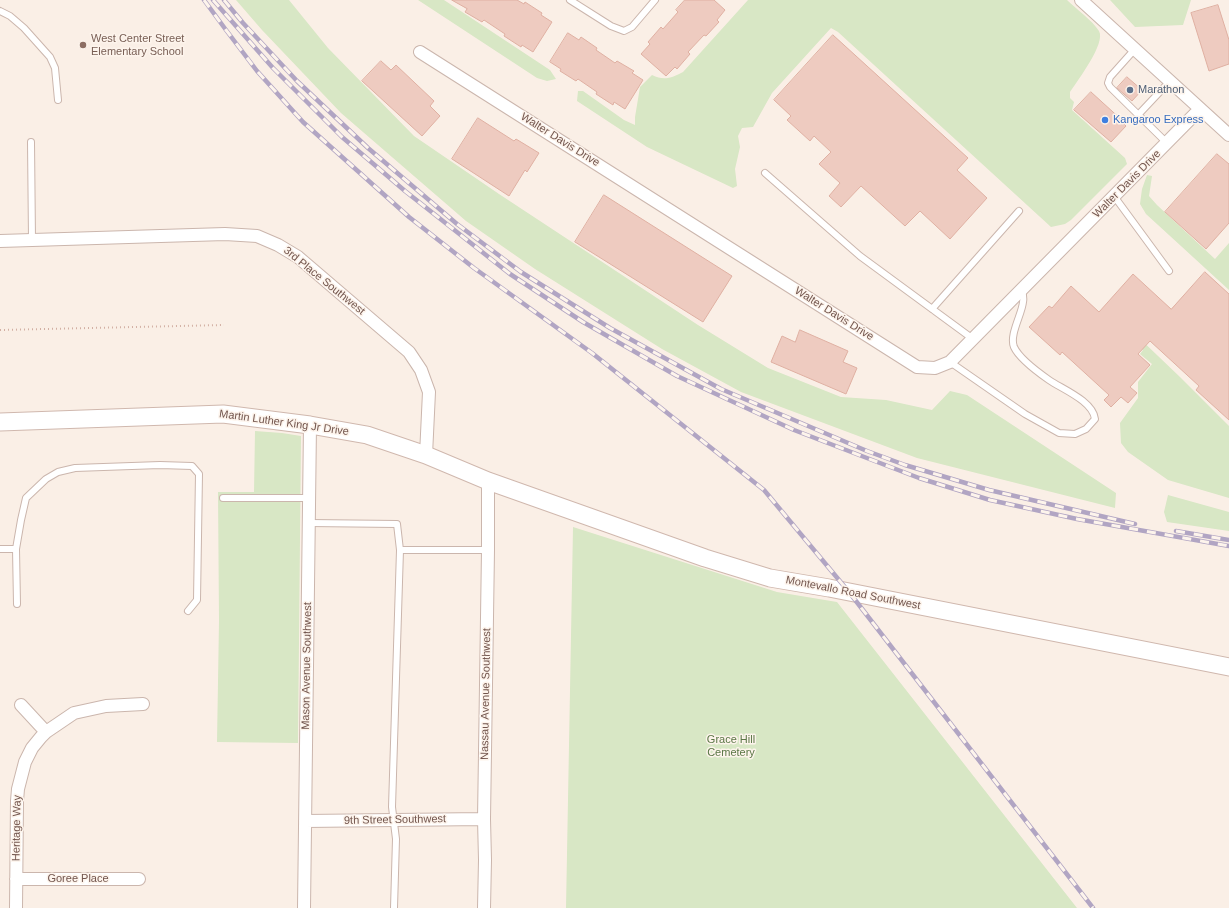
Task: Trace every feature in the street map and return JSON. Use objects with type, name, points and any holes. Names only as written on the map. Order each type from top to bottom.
[{"type":"main road","name":"Martin Luther King Jr Drive","points":[[0,422],[223,414],[310,425],[368,435],[426,454],[488,481]]},
{"type":"main road","name":"Montevallo Road Southwest","points":[[488,481],[705,558],[770,578],[829,588],[1229,667]]},
{"type":"street","points":[[1081,0],[1229,135]]},
{"type":"street","name":"Walter Davis Drive","points":[[420,52],[917,367],[935,368],[950,362],[1200,109]]},
{"type":"street","name":"3rd Place Southwest","points":[[0,241],[225,234],[257,236],[278,244],[298,258],[409,352],[421,370],[429,392],[426,454]]},
{"type":"street","name":"Mason Avenue Southwest","points":[[304,908],[310,425]]},
{"type":"street","name":"Nassau Avenue Southwest","points":[[484,908],[488,481]]},
{"type":"street","name":"Heritage Way","points":[[16,908],[18,789],[25,762],[32,748],[46,732],[74,713],[106,706],[143,704]]},
{"type":"street","points":[[21,705],[46,732]]},
{"type":"street","name":"9th Street Southwest","points":[[305,821],[484,819]]},
{"type":"street","name":"Goree Place","points":[[16,879],[139,879]]},
{"type":"lane","points":[[570,0],[611,26],[624,31],[632,27],[655,0]]},
{"type":"lane","points":[[0,12],[10,16],[24,28],[50,57],[55,68],[58,100]]},
{"type":"lane","points":[[1135,49],[1110,77],[1108,83],[1110,87],[1167,143]]},
{"type":"lane","points":[[1138,115],[1170,81]]},
{"type":"lane","points":[[31,142],[32,240]]},
{"type":"lane","points":[[765,173],[860,256],[973,339]]},
{"type":"lane","points":[[1114,196],[1169,271]]},
{"type":"lane","points":[[932,309],[1020,211]]},
{"type":"lane","points":[[950,362],[1025,414],[1059,433],[1075,434],[1086,429],[1095,418],[1088,405],[1048,380],[1017,352],[1013,345],[1014,334],[1023,302],[1022,289]]},
{"type":"lane","points":[[17,604],[16,549],[26,498],[46,479],[58,472],[75,468],[160,465],[192,466],[199,474],[197,600],[188,611]]},
{"type":"lane","points":[[223,498],[309,498]]},
{"type":"lane","points":[[309,523],[398,524],[400,550],[392,807],[396,838],[394,908]]},
{"type":"lane","points":[[0,549],[16,549]]},
{"type":"lane","points":[[400,550],[488,550]]},
{"type":"path","points":[[0,330],[224,324]]},
{"type":"green space","points":[[236,0],[289,0],[328,48],[414,136],[698,325],[768,368],[841,397],[886,400],[932,410],[950,391],[967,395],[1116,493],[1115,508],[917,458],[741,392],[662,349],[535,269],[466,221],[341,113],[262,30]]},
{"type":"green space","points":[[418,0],[444,0],[550,70],[556,79],[547,81],[537,78]]},
{"type":"green space","points":[[748,0],[1067,0],[1093,23],[1099,31],[1100,37],[1099,44],[1090,62],[1070,92],[1070,98],[1074,102],[1072,110],[1125,158],[1127,164],[1071,220],[1065,224],[1051,227],[838,32],[831,28],[772,93],[753,127],[742,128],[738,136],[740,147],[735,169],[737,186],[733,188],[647,147],[577,101],[578,91],[583,91],[624,120],[635,125],[640,87],[652,75],[660,78],[668,78],[683,72]]},
{"type":"green space","points":[[1110,0],[1191,0],[1183,25],[1135,27]]},
{"type":"green space","points":[[1147,175],[1152,176],[1149,196],[1215,259],[1229,243],[1229,290],[1146,214],[1140,204],[1142,189]]},
{"type":"green space","points":[[1112,312],[1229,426],[1229,498],[1168,480],[1128,452],[1121,443],[1120,423],[1138,398],[1138,382],[1152,364],[1140,354],[1143,350],[1107,318]]},
{"type":"green space","points":[[255,431],[301,436],[298,743],[217,742],[219,621],[218,492],[254,492]]},
{"type":"green space","points":[[1168,495],[1229,512],[1229,531],[1167,522],[1164,512]]},
{"type":"green space","name":"Grace Hill Cemetery","points":[[573,527],[777,592],[837,602],[1077,908],[566,908]]},
{"type":"building","points":[[452,0],[517,0],[524,4],[525,2],[542,13],[541,15],[552,22],[533,52],[522,45],[521,47],[504,36],[505,34],[484,20],[482,22],[465,12],[467,9]]},
{"type":"building","points":[[685,0],[714,0],[725,10],[717,20],[719,22],[688,52],[690,54],[677,69],[675,67],[666,76],[641,54],[650,44],[648,42],[661,27],[663,29],[678,12],[676,10]]},
{"type":"building","points":[[1218,5],[1229,40],[1229,64],[1209,71],[1191,13]]},
{"type":"building","points":[[568,33],[579,40],[581,37],[597,48],[596,50],[615,63],[617,61],[634,71],[632,73],[643,80],[625,109],[614,102],[613,105],[596,94],[597,92],[578,79],[576,81],[560,71],[561,69],[550,62]]},
{"type":"building","points":[[833,35],[968,158],[957,170],[987,198],[950,239],[920,211],[905,226],[861,186],[841,207],[829,196],[840,183],[819,164],[831,152],[814,136],[810,141],[787,120],[791,116],[774,100]]},
{"type":"building","points":[[381,61],[391,70],[396,65],[434,101],[430,106],[440,116],[422,136],[362,81]]},
{"type":"building","points":[[1127,77],[1142,90],[1132,101],[1117,88]]},
{"type":"building","points":[[1091,92],[1124,122],[1123,123],[1126,126],[1111,142],[1074,110]]},
{"type":"building","points":[[478,118],[514,141],[516,139],[539,153],[527,172],[525,170],[509,196],[452,159]]},
{"type":"building","points":[[1217,154],[1229,164],[1229,223],[1206,249],[1165,212]]},
{"type":"building","points":[[604,195],[732,276],[703,322],[575,242]]},
{"type":"building","points":[[1205,272],[1229,294],[1229,420],[1196,390],[1199,386],[1150,341],[1138,354],[1150,365],[1130,387],[1137,393],[1128,403],[1121,397],[1111,407],[1104,400],[1109,395],[1062,352],[1060,355],[1029,327],[1049,306],[1052,308],[1071,286],[1099,312],[1133,274],[1171,309]]},
{"type":"building","points":[[800,330],[848,351],[843,362],[857,368],[846,394],[771,362],[782,336],[795,342]]},
{"type":"railway","points":[[204,0],[257,71],[303,122],[409,217],[474,268],[592,353],[764,490],[849,592],[1093,908]]},
{"type":"railway","points":[[213,0],[273,68],[342,137],[405,191],[510,274],[583,322],[677,376],[794,430],[919,478],[990,500],[1077,519],[1229,546]]},
{"type":"railway","points":[[224,0],[243,23],[297,81],[368,148],[457,224],[521,272],[610,328],[721,389],[867,451],[905,465],[989,490],[1135,524]]},
{"type":"railway","points":[[1176,531],[1229,540]]},
{"type":"place","name":"West Center Street Elementary School","points":[[83,45]]},
{"type":"place","name":"Marathon","points":[[1130,90]]},
{"type":"place","name":"Kangaroo Express","points":[[1105,120]]}]
